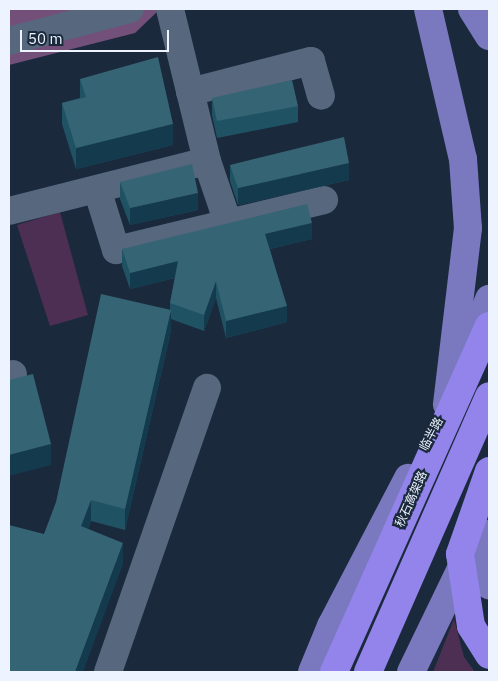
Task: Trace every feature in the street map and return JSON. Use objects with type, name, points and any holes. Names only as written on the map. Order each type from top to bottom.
[{"type":"highway","name":"秋石高架路","points":[[334,672],[489,326]]},
{"type":"highway","points":[[368,672],[489,396]]},
{"type":"highway","points":[[489,471],[460,554],[471,626],[489,654]]},
{"type":"main road","points":[[428,9],[463,159],[468,228],[446,405]]},
{"type":"main road","points":[[472,9],[489,36]]},
{"type":"main road","name":"临半路","points":[[312,672],[331,626],[446,405],[489,299]]},
{"type":"main road","points":[[484,518],[482,570],[489,585]]},
{"type":"main road","points":[[411,672],[484,518]]},
{"type":"street","points":[[9,41],[130,9]]},
{"type":"street","points":[[170,9],[207,160],[228,223]]},
{"type":"street","points":[[190,92],[311,61],[321,96]]},
{"type":"street","points":[[9,211],[207,160]]},
{"type":"street","points":[[97,189],[116,250],[324,200]]},
{"type":"street","points":[[108,672],[207,388]]},
{"type":"shaded area","points":[[9,9],[160,9],[135,33],[9,65]]},
{"type":"shaded area","points":[[60,212],[88,315],[50,326],[17,225]]},
{"type":"shaded area","points":[[454,619],[464,657],[475,672],[433,672]]},
{"type":"building","points":[[158,57],[173,124],[76,148],[62,103],[86,97],[80,79]]},
{"type":"building","points":[[292,80],[298,106],[217,121],[212,98]]},
{"type":"building","points":[[344,137],[349,163],[238,188],[230,165]]},
{"type":"building","points":[[192,164],[198,193],[130,208],[120,182]]},
{"type":"building","points":[[307,204],[312,223],[265,234],[287,306],[226,321],[216,281],[204,315],[170,303],[178,261],[130,273],[122,249]]},
{"type":"building","points":[[101,294],[171,310],[125,509],[91,500],[81,526],[123,543],[75,672],[9,672],[9,525],[44,534],[56,502]]},
{"type":"building","points":[[33,374],[51,444],[9,455],[9,380]]}]
